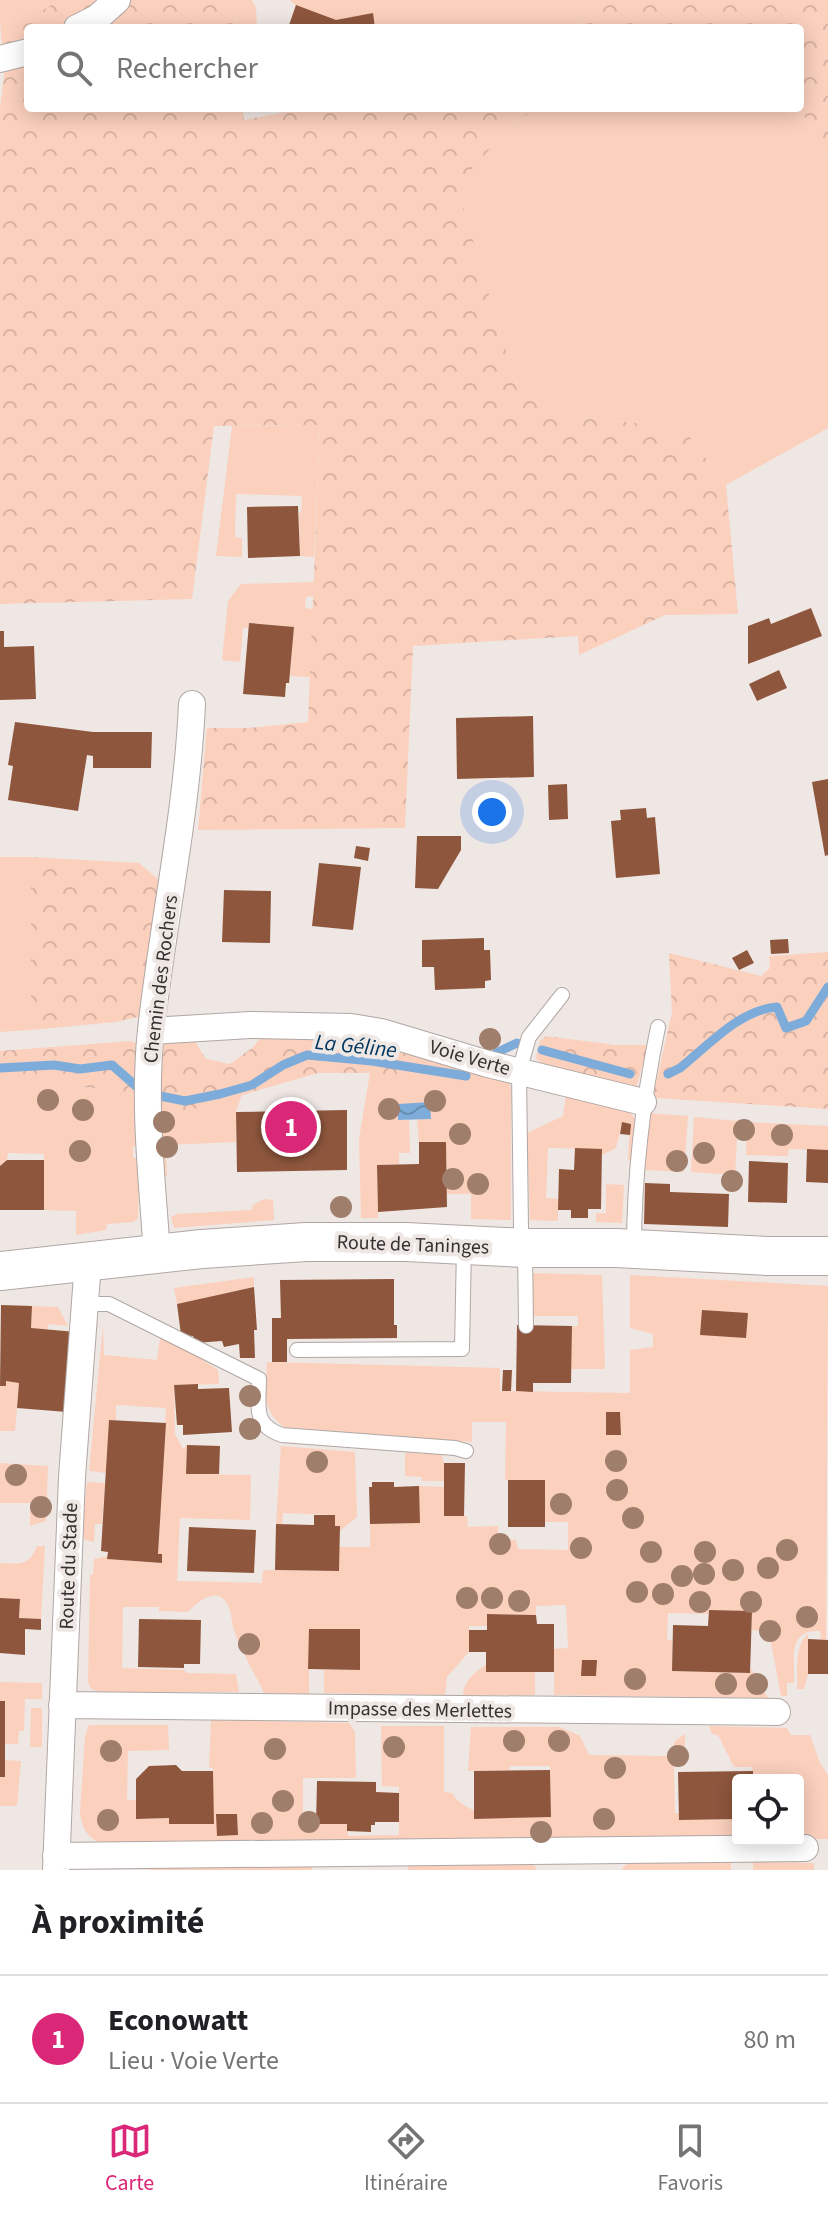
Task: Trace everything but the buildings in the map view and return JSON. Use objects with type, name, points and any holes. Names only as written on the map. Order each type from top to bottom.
[{"type":"main road","name":"Route de Taninges","points":[[0,1271],[266,1243],[464,1244],[828,1256]]},
{"type":"street","points":[[85,24],[117,0]]},
{"type":"street","points":[[0,59],[24,53]]},
{"type":"street","name":"Chemin des Rochers","points":[[157,1254],[147,1085],[151,1031],[186,789],[192,704]]},
{"type":"street","name":"Voie Verte","points":[[151,1031],[250,1025],[351,1027],[381,1032],[643,1102]]},
{"type":"street","name":"Route du Stade","points":[[56,1863],[72,1477],[88,1262]]},
{"type":"street","name":"Impasse des Merlettes","points":[[62,1705],[777,1712]]},
{"type":"street","points":[[56,1863],[805,1848]]},
{"type":"lane","points":[[526,1326],[519,1071],[529,1037],[562,995]]},
{"type":"lane","points":[[634,1249],[643,1102],[658,1027]]},
{"type":"lane","points":[[297,1350],[462,1349],[464,1244]]},
{"type":"lane","points":[[86,1304],[109,1304],[259,1379],[260,1420],[264,1427],[275,1433],[466,1451]]},
{"type":"green space","points":[[0,0],[60,0],[36,15],[0,20]]},
{"type":"green space","points":[[60,0],[230,0],[236,24],[24,24],[24,112],[243,112],[244,120],[285,112],[531,112],[510,126],[457,186],[518,391],[557,416],[682,427],[726,485],[738,614],[665,615],[579,655],[578,636],[413,646],[405,828],[198,830],[207,728],[248,728],[308,722],[320,425],[214,426],[192,599],[0,604],[0,108],[4,76],[0,20],[35,15]]},
{"type":"green space","points":[[230,0],[252,0],[257,24],[236,24]]},
{"type":"green space","points":[[290,0],[580,0],[584,21],[580,24],[289,24],[296,6]]},
{"type":"green space","points":[[580,0],[828,0],[828,162],[802,112],[804,24],[580,24],[584,21]]},
{"type":"green space","points":[[531,112],[802,112],[828,162],[828,428],[726,485],[682,427],[557,416],[518,391],[456,186],[510,126]]},
{"type":"green space","points":[[320,425],[314,557],[300,556],[299,513],[302,496],[236,494],[235,537],[242,538],[242,557],[216,556],[232,426]]},
{"type":"green space","points":[[314,582],[313,596],[306,597],[305,608],[313,609],[310,677],[290,676],[294,627],[249,623],[248,628],[243,628],[240,662],[222,660],[228,601],[241,584]]},
{"type":"green space","points":[[0,857],[31,857],[31,1030],[0,1032]]},
{"type":"green space","points":[[31,857],[139,863],[160,881],[142,1016],[116,1022],[31,1030]]},
{"type":"green space","points":[[828,952],[828,1109],[656,1098],[654,1092],[672,1012],[669,953],[761,976],[770,968],[769,956]]},
{"type":"green space","points":[[266,1032],[374,1040],[494,1074],[472,1088],[370,1073],[318,1073],[180,1113],[156,1115],[163,1043],[191,1035],[206,1059],[230,1064],[252,1048]]},
{"type":"green space","points":[[546,1036],[616,1045],[648,1045],[636,1089],[542,1065],[536,1058],[540,1041]]},
{"type":"green space","points":[[130,1041],[138,1044],[139,1098],[115,1089],[0,1078],[0,1051]]},
{"type":"green space","points":[[370,1073],[494,1074],[507,1077],[511,1088],[511,1220],[471,1219],[471,1194],[447,1194],[446,1142],[419,1142],[417,1119],[431,1119],[430,1102],[399,1120],[409,1120],[410,1153],[399,1153],[399,1164],[377,1165],[378,1218],[361,1218],[359,1139]]},
{"type":"green space","points":[[0,1078],[115,1089],[139,1098],[139,1146],[133,1146],[133,1158],[139,1158],[138,1218],[133,1222],[107,1224],[106,1230],[76,1235],[76,1211],[44,1210],[44,1154],[8,1153],[7,1160],[0,1166]]},
{"type":"green space","points":[[242,1094],[236,1112],[236,1142],[166,1145],[167,1176],[158,1176],[156,1115],[180,1113]]},
{"type":"green space","points":[[566,1096],[630,1112],[635,1119],[633,1159],[628,1161],[630,1123],[622,1123],[616,1148],[602,1155],[602,1149],[548,1148],[546,1198],[558,1199],[558,1221],[530,1220],[527,1133],[563,1116]]},
{"type":"green space","points":[[649,1113],[688,1116],[684,1172],[645,1170]]},
{"type":"green space","points":[[694,1117],[738,1121],[735,1175],[691,1172]]},
{"type":"green space","points":[[747,1122],[828,1126],[828,1150],[789,1149],[788,1156],[746,1155]]},
{"type":"green space","points":[[606,1184],[624,1185],[622,1223],[596,1222],[596,1213],[606,1213]]},
{"type":"green space","points":[[264,1199],[273,1200],[274,1220],[174,1228],[171,1217],[177,1214],[251,1210],[253,1205]]},
{"type":"green space","points":[[533,1273],[602,1275],[605,1369],[571,1369],[572,1326],[578,1326],[578,1316],[533,1316],[533,1293],[530,1293]]},
{"type":"green space","points":[[630,1275],[828,1286],[826,1640],[821,1640],[820,1631],[809,1632],[798,1640],[794,1655],[794,1683],[787,1683],[787,1696],[781,1696],[769,1632],[752,1630],[752,1611],[709,1610],[708,1614],[668,1613],[667,1640],[672,1640],[672,1671],[750,1673],[751,1668],[768,1698],[554,1695],[554,1649],[568,1648],[566,1605],[536,1606],[536,1615],[488,1614],[487,1626],[469,1626],[469,1652],[447,1677],[445,1695],[324,1693],[324,1670],[360,1670],[360,1629],[309,1629],[309,1694],[264,1693],[237,1638],[228,1605],[219,1596],[202,1600],[188,1612],[159,1611],[159,1607],[123,1607],[122,1668],[236,1674],[239,1692],[100,1692],[91,1689],[88,1682],[90,1575],[93,1575],[94,1559],[108,1556],[108,1559],[161,1563],[162,1554],[158,1554],[166,1408],[116,1405],[116,1420],[109,1420],[106,1473],[89,1471],[103,1325],[104,1355],[157,1360],[160,1338],[174,1341],[218,1370],[219,1384],[174,1385],[175,1434],[183,1449],[187,1445],[186,1474],[251,1475],[250,1520],[180,1518],[177,1581],[262,1583],[263,1570],[339,1571],[339,1547],[370,1547],[370,1524],[419,1523],[419,1486],[444,1487],[444,1516],[467,1516],[468,1527],[498,1526],[498,1540],[516,1540],[518,1549],[568,1550],[568,1522],[545,1522],[545,1480],[505,1480],[506,1422],[472,1422],[472,1442],[284,1427],[268,1406],[267,1362],[500,1368],[500,1391],[630,1393],[630,1350],[653,1347],[653,1334],[630,1328]]},
{"type":"green space","points":[[254,1277],[254,1287],[177,1304],[174,1288]]},
{"type":"green space","points":[[32,1306],[58,1307],[68,1326],[48,1324],[47,1330],[31,1328]]},
{"type":"green space","points":[[6,1381],[19,1383],[15,1431],[0,1431],[0,1386],[6,1386]]},
{"type":"green space","points":[[281,1446],[355,1452],[357,1517],[340,1531],[340,1526],[335,1526],[335,1515],[283,1513],[282,1524],[276,1524]]},
{"type":"green space","points":[[405,1453],[441,1454],[444,1481],[422,1481],[422,1477],[405,1476]]},
{"type":"green space","points":[[0,1463],[48,1466],[46,1521],[30,1526],[30,1503],[0,1503]]},
{"type":"green space","points":[[87,1482],[105,1483],[102,1524],[95,1524],[94,1542],[85,1540],[82,1535]]},
{"type":"green space","points":[[37,1546],[45,1546],[41,1619],[19,1618],[20,1599],[0,1598],[0,1563],[23,1562],[31,1557]]},
{"type":"green space","points":[[808,1634],[808,1674],[804,1689],[797,1689],[799,1652]]},
{"type":"green space","points":[[486,1665],[486,1672],[535,1672],[535,1695],[463,1695],[470,1677]]},
{"type":"green space","points":[[0,1682],[42,1683],[42,1699],[25,1699],[24,1731],[19,1731],[18,1744],[5,1744],[5,1702],[0,1701]]},
{"type":"green space","points":[[31,1708],[42,1708],[42,1747],[30,1747]]},
{"type":"green space","points":[[211,1720],[349,1723],[355,1732],[356,1778],[303,1778],[303,1824],[347,1824],[348,1836],[399,1835],[399,1787],[382,1786],[381,1726],[444,1726],[444,1792],[452,1793],[470,1809],[511,1816],[551,1817],[550,1766],[510,1766],[509,1770],[468,1771],[471,1727],[560,1727],[580,1736],[589,1755],[670,1756],[675,1741],[685,1734],[685,1766],[674,1766],[675,1813],[679,1813],[680,1820],[732,1819],[732,1839],[102,1843],[84,1828],[80,1812],[85,1736],[89,1725],[168,1725],[169,1750],[128,1751],[127,1800],[136,1800],[137,1819],[169,1818],[170,1824],[213,1824],[213,1768],[209,1767]],"holes":[[[237,1814],[238,1835],[217,1836],[217,1815]]]},
{"type":"green space","points":[[709,1726],[787,1728],[791,1735],[810,1735],[828,1775],[828,1839],[804,1839],[804,1774],[753,1774],[752,1767],[734,1767],[718,1735],[712,1734]]},
{"type":"green space","points":[[5,1760],[21,1761],[17,1806],[0,1806],[0,1777],[5,1776]]},
{"type":"green space","points":[[731,1862],[731,1870],[622,1870],[629,1863]]},
{"type":"green space","points":[[753,1862],[814,1863],[814,1870],[753,1870]]},
{"type":"green space","points":[[534,1865],[537,1870],[408,1870],[408,1866]]},
{"type":"green space","points":[[312,1866],[312,1870],[149,1870],[149,1867]]},
{"type":"water","points":[[430,1102],[431,1119],[398,1120],[398,1104]]},
{"type":"waterway","name":"La Géline","points":[[668,1074],[680,1068],[725,1030],[763,1010],[777,1007],[786,1028],[806,1021],[828,987]]},
{"type":"waterway","name":"La Géline","points":[[496,1053],[517,1043]]},
{"type":"waterway","name":"La Géline","points":[[542,1050],[630,1074]]},
{"type":"waterway","name":"La Géline","points":[[155,1095],[185,1101],[220,1094],[252,1085],[283,1065],[307,1055],[372,1061],[466,1076]]},
{"type":"waterway","name":"La Géline","points":[[0,1068],[54,1065],[80,1069],[112,1065],[137,1087]]},
{"type":"place","name":"Econowatt","points":[[291,1127]]}]
